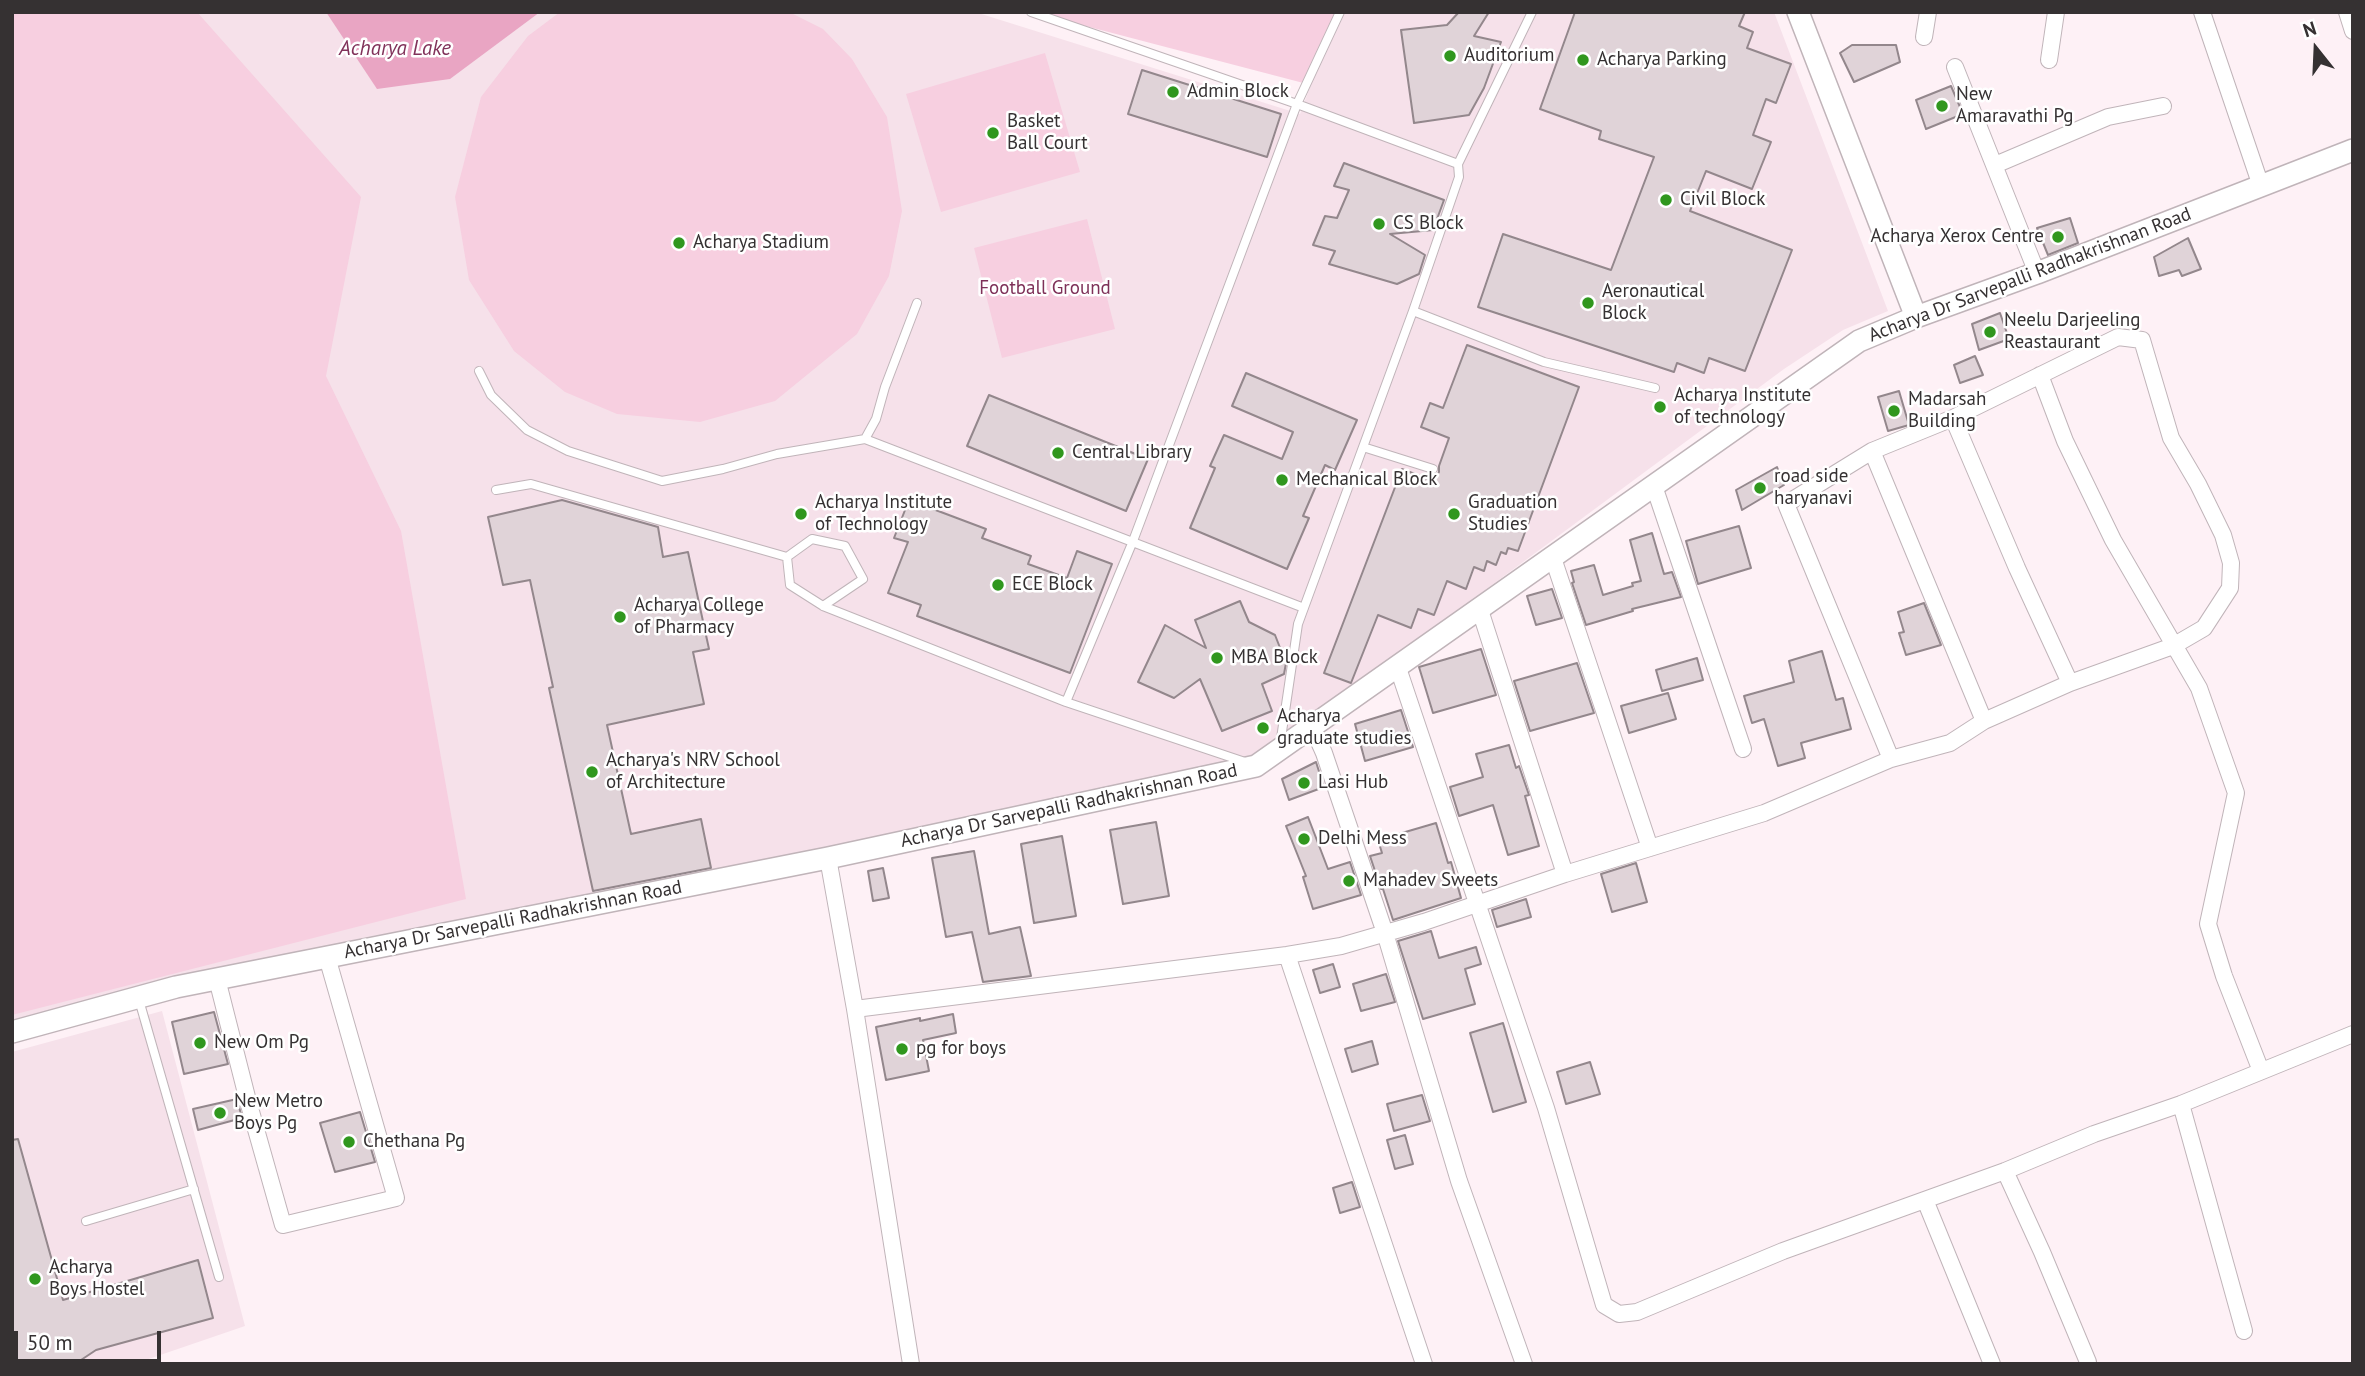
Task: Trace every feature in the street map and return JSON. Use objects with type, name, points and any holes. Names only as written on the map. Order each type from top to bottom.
[{"type":"street","points":[[1798,12],[1916,317]]},
{"type":"street","points":[[1924,37],[1928,12]]},
{"type":"street","points":[[2049,60],[2056,12]]},
{"type":"street","points":[[2202,12],[2262,186]]},
{"type":"street","points":[[2347,12],[2353,31]]},
{"type":"street","points":[[1955,67],[2038,273]]},
{"type":"street","points":[[1995,165],[2108,117],[2163,106]]},
{"type":"street","name":"Acharya Dr Sarvepalli Radhakrishnan Road","points":[[12,1032],[217,978],[828,858],[1256,766],[1859,341],[2353,150]]},
{"type":"street","points":[[855,1009],[1341,946],[1764,813],[1891,759],[1950,743],[1984,721],[2070,683],[2174,646],[2204,628],[2230,588],[2231,563],[2223,536],[2199,484],[2171,438],[2142,340],[2118,337],[1953,418],[1872,451],[1786,504],[1891,759]]},
{"type":"street","points":[[2040,375],[2065,441],[2107,527],[2199,688],[2235,793],[2208,924],[2224,976],[2262,1071]]},
{"type":"street","points":[[1953,418],[2070,683]]},
{"type":"street","points":[[1872,451],[1984,721]]},
{"type":"street","points":[[1654,486],[1742,749]]},
{"type":"street","points":[[1552,555],[1650,848]]},
{"type":"street","points":[[1479,607],[1565,874]]},
{"type":"street","points":[[1397,665],[1546,1108],[1604,1304],[1619,1314],[1637,1312],[1783,1251],[2181,1104],[2353,1034]]},
{"type":"street","points":[[1312,726],[1324,753],[1384,933],[1459,1181],[1524,1364]]},
{"type":"street","points":[[828,858],[855,1009],[911,1364]]},
{"type":"street","points":[[1287,955],[1424,1364]]},
{"type":"street","points":[[217,978],[248,1101],[284,1225],[396,1198],[327,957]]},
{"type":"street","points":[[2181,1104],[2244,1331]]},
{"type":"street","points":[[2005,1171],[2042,1252],[2087,1364]]},
{"type":"street","points":[[1925,1200],[1992,1364]]},
{"type":"lane","points":[[1031,12],[1297,104],[1458,164]]},
{"type":"lane","points":[[1066,702],[1133,541],[1297,104],[1340,12]]},
{"type":"lane","points":[[1280,749],[1298,624],[1413,311],[1459,177],[1458,164],[1532,12]]},
{"type":"lane","points":[[865,439],[876,419],[885,387],[917,303]]},
{"type":"lane","points":[[1413,311],[1544,362],[1655,388]]},
{"type":"lane","points":[[479,371],[491,395],[527,430],[568,451],[662,481],[723,469],[778,454],[865,439],[1304,608]]},
{"type":"lane","points":[[1363,447],[1433,469]]},
{"type":"lane","points":[[496,490],[531,484],[787,557]]},
{"type":"lane","points":[[787,557],[812,539],[845,546],[863,579],[823,606]]},
{"type":"lane","points":[[787,557],[790,585],[823,606],[1066,702],[1256,766]]},
{"type":"lane","points":[[138,998],[219,1277]]},
{"type":"lane","points":[[86,1221],[194,1189]]},
{"type":"shaded area","name":"Acharya Institute of Technology","points":[[12,12],[975,12],[1300,114],[1338,12],[1774,12],[1888,311],[1843,330],[1784,369],[1250,764],[551,907],[366,937],[12,1022]]},
{"type":"shaded area","points":[[162,1011],[245,1326],[134,1364],[12,1364],[12,1052]]},
{"type":"green space","points":[[12,12],[197,12],[361,197],[326,376],[401,531],[466,899],[12,1015]]},
{"type":"green space","name":"Acharya Stadium","points":[[560,12],[789,12],[823,29],[852,59],[887,117],[902,211],[889,276],[857,334],[775,401],[700,422],[617,414],[565,392],[514,351],[469,280],[455,197],[481,97],[528,36]]},
{"type":"green space","points":[[1032,12],[1338,12],[1311,85]]},
{"type":"green space","name":"Basket Ball Court","points":[[1045,53],[1080,172],[941,212],[906,94]]},
{"type":"green space","name":"Football Ground","points":[[1087,219],[1115,329],[1002,358],[974,248]]},
{"type":"water","name":"Acharya Lake","points":[[326,12],[540,12],[450,79],[377,89]]},
{"type":"building","name":"Auditorium","points":[[1459,12],[1489,12],[1474,36],[1501,42],[1484,88],[1469,115],[1414,123],[1401,30],[1447,25]]},
{"type":"building","points":[[1575,12],[1745,12],[1739,26],[1753,32],[1747,48],[1791,64],[1776,103],[1766,99],[1753,135],[1771,142],[1752,189],[1706,171],[1690,211],[1792,250],[1745,371],[1709,358],[1704,373],[1677,363],[1674,372],[1478,307],[1503,234],[1611,270],[1654,157],[1599,139],[1601,131],[1540,109]]},
{"type":"building","points":[[1852,45],[1896,45],[1900,62],[1854,82],[1840,53]]},
{"type":"building","name":"Admin Block","points":[[1142,70],[1281,114],[1267,157],[1128,114]]},
{"type":"building","name":"New Amaravathi Pg","points":[[1951,86],[1963,114],[1926,129],[1916,100]]},
{"type":"building","name":"CS Block","points":[[1344,163],[1444,200],[1433,230],[1390,234],[1425,255],[1419,274],[1397,284],[1329,264],[1335,251],[1313,245],[1325,216],[1337,218],[1349,190],[1334,186]]},
{"type":"building","name":"Acharya Xerox Centre","points":[[2070,218],[2078,243],[2048,255],[2037,228]]},
{"type":"building","points":[[2188,238],[2201,269],[2182,276],[2179,270],[2159,276],[2154,257]]},
{"type":"building","name":"Neelu Darjeeling Reastaurant","points":[[2000,313],[2009,339],[1979,350],[1972,324]]},
{"type":"building","name":"Graduation Studies","points":[[1467,345],[1579,387],[1518,551],[1508,548],[1506,554],[1501,552],[1496,565],[1487,561],[1484,571],[1474,567],[1466,589],[1447,581],[1434,615],[1418,609],[1411,628],[1378,615],[1351,683],[1324,673],[1402,469],[1433,481],[1439,472],[1449,438],[1421,427],[1430,403],[1443,408]]},
{"type":"building","points":[[1975,356],[1983,375],[1960,383],[1954,365]]},
{"type":"building","name":"Mechanical Block","points":[[1246,373],[1357,420],[1335,470],[1325,465],[1303,516],[1309,518],[1287,569],[1190,528],[1215,468],[1210,466],[1224,435],[1282,459],[1293,432],[1232,406]]},
{"type":"building","name":"Madarsah Building","points":[[1899,391],[1909,425],[1888,431],[1878,397]]},
{"type":"building","name":"Central Library","points":[[989,395],[1148,459],[1126,511],[967,446]]},
{"type":"building","name":"road side haryanavi","points":[[1777,467],[1784,485],[1742,510],[1736,490]]},
{"type":"building","points":[[562,500],[658,527],[663,557],[688,552],[709,649],[693,652],[704,704],[607,725],[631,834],[701,819],[711,868],[593,891],[549,688],[553,687],[530,580],[503,585],[488,517]]},
{"type":"building","name":"ECE Block","points":[[909,500],[986,529],[982,538],[1031,556],[1028,564],[1067,578],[1077,551],[1112,564],[1070,673],[917,616],[921,605],[888,593],[908,542],[894,538]]},
{"type":"building","points":[[1739,526],[1751,568],[1698,584],[1686,541]]},
{"type":"building","points":[[1652,533],[1664,574],[1672,572],[1681,597],[1632,609],[1633,611],[1586,625],[1572,583],[1571,571],[1594,565],[1603,595],[1633,586],[1632,583],[1641,581],[1630,540]]},
{"type":"building","points":[[1552,589],[1562,618],[1536,625],[1527,596]]},
{"type":"building","name":"MBA Block","points":[[1240,601],[1249,622],[1275,635],[1286,663],[1284,674],[1262,684],[1272,711],[1222,731],[1200,679],[1174,698],[1138,682],[1165,625],[1206,648],[1195,620]]},
{"type":"building","points":[[1924,603],[1941,645],[1906,655],[1899,633],[1904,632],[1898,612]]},
{"type":"building","points":[[1481,649],[1496,695],[1433,713],[1419,667]]},
{"type":"building","points":[[1822,651],[1836,700],[1843,698],[1851,729],[1801,743],[1805,758],[1778,766],[1764,719],[1752,723],[1744,696],[1794,682],[1789,661]]},
{"type":"building","points":[[1697,658],[1703,680],[1662,691],[1656,670]]},
{"type":"building","points":[[1577,663],[1594,713],[1530,731],[1514,681]]},
{"type":"building","points":[[1668,693],[1676,719],[1629,733],[1621,706]]},
{"type":"building","points":[[1401,710],[1413,747],[1365,761],[1355,724]]},
{"type":"building","points":[[1509,745],[1529,795],[1525,796],[1539,846],[1508,855],[1493,805],[1459,816],[1450,787],[1483,777],[1476,754]]},
{"type":"building","name":"Lasi Hub","points":[[1316,762],[1324,787],[1289,800],[1282,779]]},
{"type":"building","points":[[1308,817],[1328,869],[1350,862],[1361,895],[1313,909],[1303,877],[1306,876],[1286,826]]},
{"type":"building","points":[[1156,822],[1169,896],[1123,904],[1110,830]]},
{"type":"building","points":[[1436,823],[1461,898],[1393,920],[1370,856],[1382,853],[1378,840]]},
{"type":"building","points":[[1062,836],[1076,916],[1034,923],[1021,844]]},
{"type":"building","points":[[974,851],[989,934],[1020,927],[1031,976],[983,982],[972,932],[946,937],[932,858]]},
{"type":"building","points":[[1636,863],[1647,902],[1612,912],[1601,874]]},
{"type":"building","points":[[883,868],[889,898],[873,901],[868,871]]},
{"type":"building","points":[[1526,899],[1531,917],[1497,927],[1492,910]]},
{"type":"building","points":[[1431,931],[1439,958],[1476,947],[1481,964],[1465,969],[1475,1004],[1423,1019],[1398,941]]},
{"type":"building","points":[[1333,964],[1340,987],[1320,993],[1313,970]]},
{"type":"building","points":[[1386,974],[1395,1002],[1361,1011],[1353,984]]},
{"type":"building","name":"New Om Pg","points":[[214,1012],[228,1064],[184,1074],[172,1022]]},
{"type":"building","name":"pg for boys","points":[[953,1014],[956,1033],[923,1040],[929,1071],[886,1080],[876,1027]]},
{"type":"building","points":[[1503,1023],[1526,1102],[1493,1112],[1470,1033]]},
{"type":"building","points":[[1372,1041],[1378,1064],[1352,1072],[1345,1049]]},
{"type":"building","points":[[1590,1062],[1600,1094],[1566,1104],[1557,1072]]},
{"type":"building","points":[[1422,1095],[1430,1121],[1394,1131],[1387,1104]]},
{"type":"building","name":"New Metro Boys Pg","points":[[237,1099],[242,1118],[198,1130],[193,1109]]},
{"type":"building","name":"Chethana Pg","points":[[360,1112],[375,1162],[335,1172],[320,1123]]},
{"type":"building","points":[[1405,1135],[1413,1164],[1395,1169],[1387,1140]]},
{"type":"building","points":[[18,1139],[63,1300],[198,1260],[213,1318],[96,1350],[75,1364],[12,1364],[12,1140]]},
{"type":"building","points":[[1352,1182],[1360,1207],[1340,1213],[1333,1188]]},
{"type":"place","name":"Auditorium","points":[[1450,56]]},
{"type":"place","name":"Acharya Parking","points":[[1583,60]]},
{"type":"place","name":"Admin Block","points":[[1173,92]]},
{"type":"place","name":"New Amaravathi Pg","points":[[1942,106]]},
{"type":"place","name":"Basket Ball Court","points":[[993,133]]},
{"type":"place","name":"Civil Block","points":[[1666,200]]},
{"type":"place","name":"CS Block","points":[[1379,224]]},
{"type":"place","name":"Acharya Xerox Centre","points":[[2058,237]]},
{"type":"place","name":"Acharya Stadium","points":[[679,243]]},
{"type":"place","name":"Aeronautical Block","points":[[1588,303]]},
{"type":"place","name":"Neelu Darjeeling Reastaurant","points":[[1990,332]]},
{"type":"place","name":"Acharya Institute of technology","points":[[1660,407]]},
{"type":"place","name":"Madarsah Building","points":[[1894,411]]},
{"type":"place","name":"Central Library","points":[[1058,453]]},
{"type":"place","name":"Mechanical Block","points":[[1282,480]]},
{"type":"place","name":"road side haryanavi","points":[[1760,488]]},
{"type":"place","name":"Acharya Institute of Technology","points":[[801,514]]},
{"type":"place","name":"Graduation Studies","points":[[1454,514]]},
{"type":"place","name":"ECE Block","points":[[998,585]]},
{"type":"place","name":"Acharya College of Pharmacy","points":[[620,617]]},
{"type":"place","name":"MBA Block","points":[[1217,658]]},
{"type":"place","name":"Acharya graduate studies","points":[[1263,728]]},
{"type":"place","name":"Acharya's NRV School of Architecture","points":[[592,772]]},
{"type":"place","name":"Lasi Hub","points":[[1304,783]]},
{"type":"place","name":"Delhi Mess","points":[[1304,839]]},
{"type":"place","name":"Mahadev Sweets","points":[[1349,881]]},
{"type":"place","name":"New Om Pg","points":[[200,1043]]},
{"type":"place","name":"pg for boys","points":[[902,1049]]},
{"type":"place","name":"New Metro Boys Pg","points":[[220,1113]]},
{"type":"place","name":"Chethana Pg","points":[[349,1142]]},
{"type":"place","name":"Acharya Boys Hostel","points":[[35,1279]]}]
